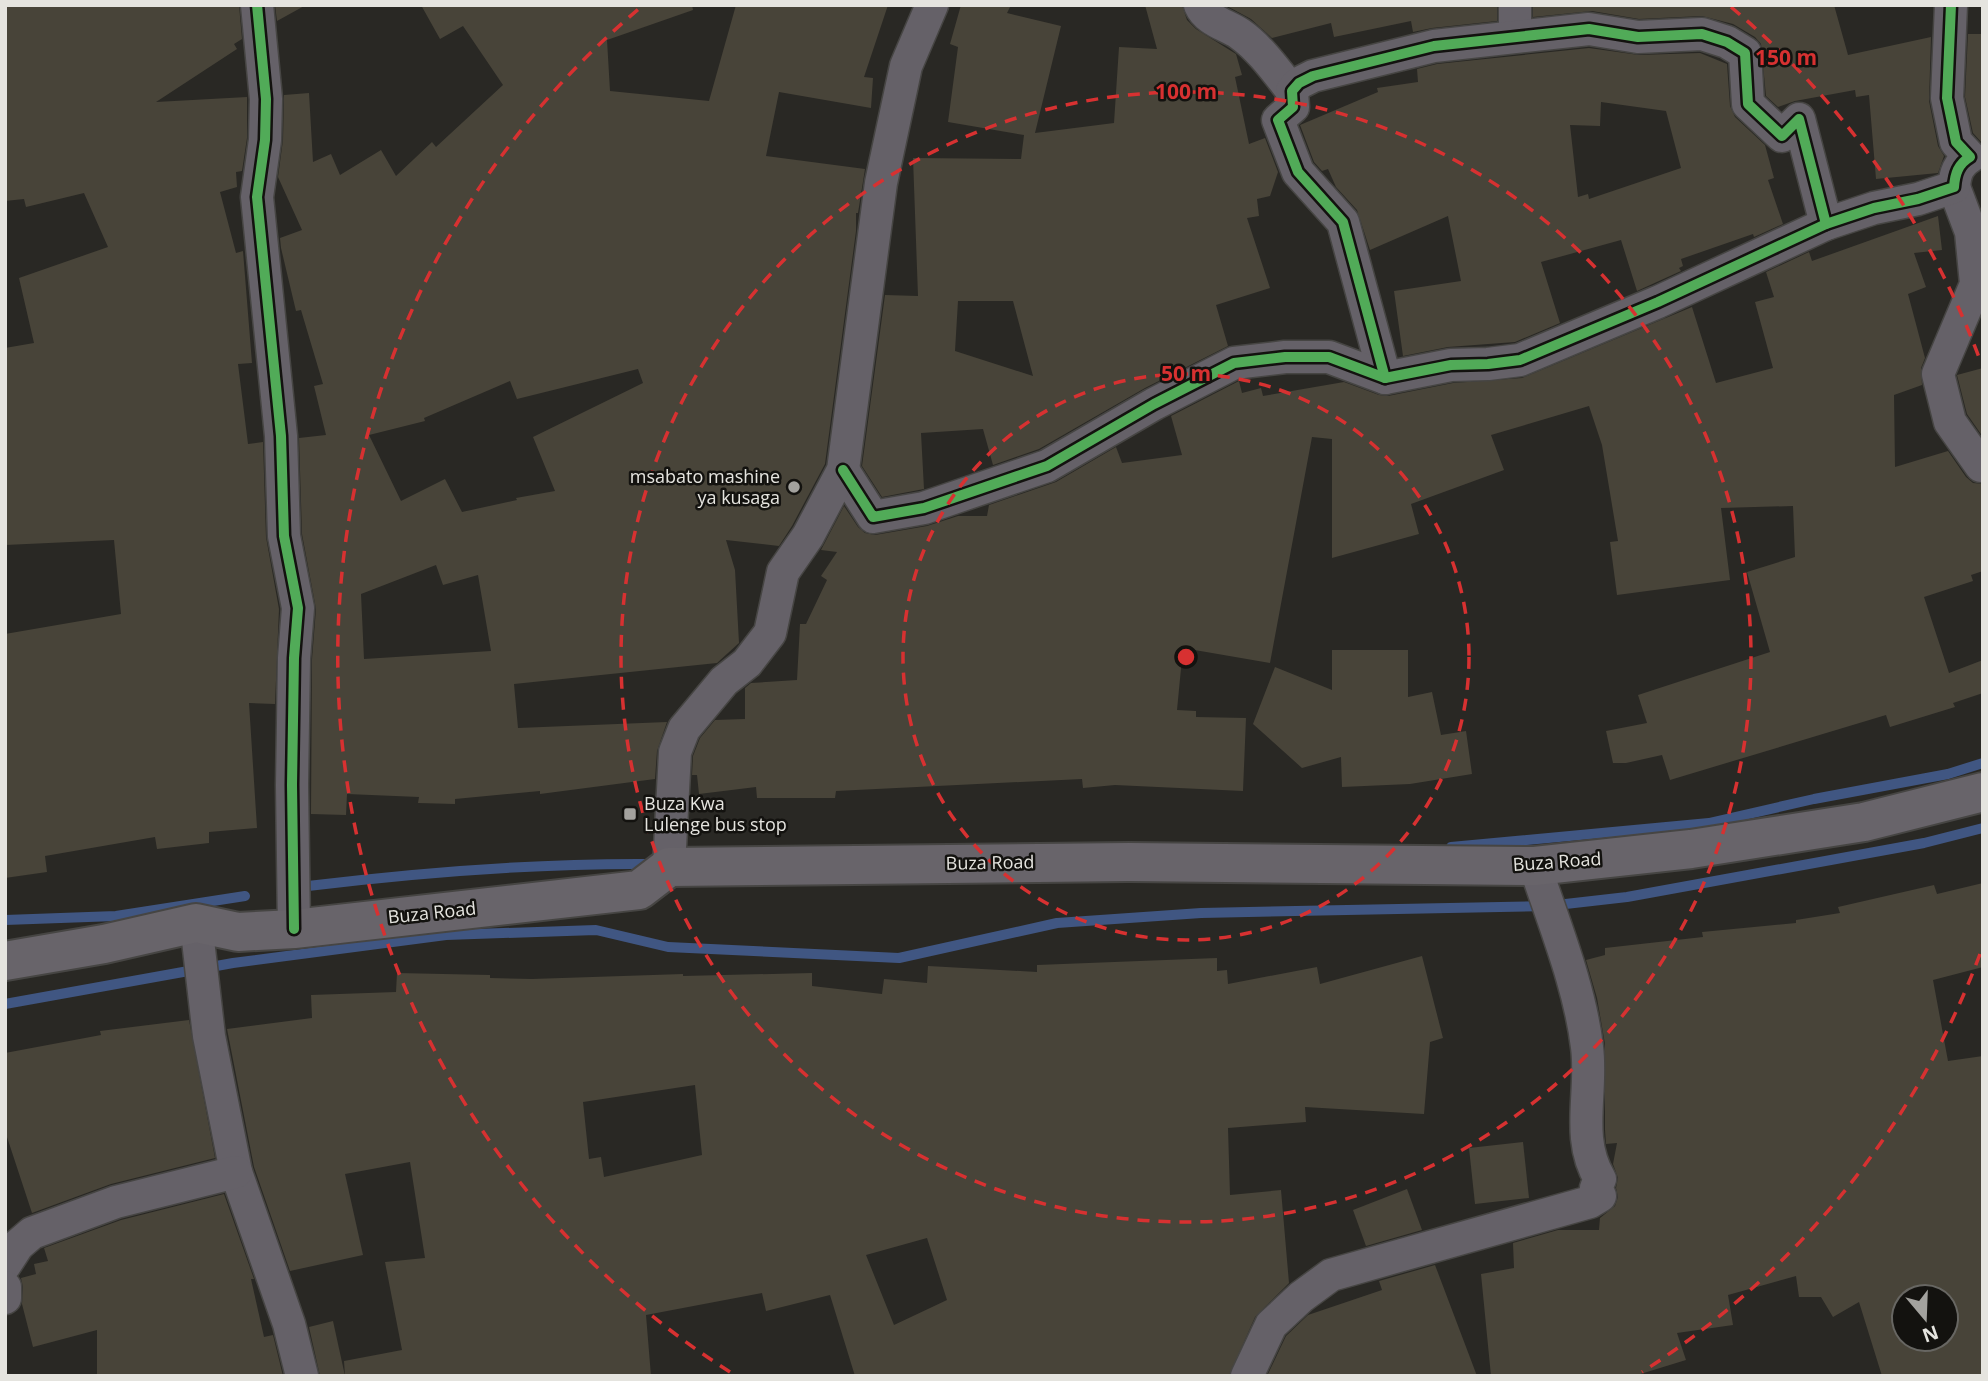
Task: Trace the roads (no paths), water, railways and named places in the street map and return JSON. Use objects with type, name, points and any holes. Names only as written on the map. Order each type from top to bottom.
[{"type":"main road","name":"Buza Road","points":[[5,961],[104,944],[196,923],[238,932],[294,929],[639,890],[669,867],[1129,862],[1535,866],[1691,849],[1864,822],[1983,792]]},
{"type":"street","points":[[257,5],[266,99],[265,140],[257,197],[281,436],[284,536],[298,608],[292,785],[294,929]]},
{"type":"street","points":[[669,867],[675,752],[684,729],[724,681],[747,663],[770,633],[783,572],[808,536],[843,470],[881,183],[906,66],[932,5]]},
{"type":"street","points":[[1200,5],[1203,12],[1240,34],[1264,57],[1292,91],[1293,107],[1278,120],[1298,172],[1343,222],[1385,378]]},
{"type":"street","points":[[1951,5],[1947,97],[1956,142],[1976,154],[1962,162],[1955,175],[1954,187],[1971,232],[1976,284],[1938,374],[1950,422],[1958,437],[1983,466]]},
{"type":"street","points":[[1292,91],[1299,83],[1313,76],[1434,46],[1515,21],[1638,37],[1702,34],[1727,42],[1745,53],[1748,104],[1782,136],[1800,118],[1826,225]]},
{"type":"street","points":[[843,470],[873,517],[924,508],[1047,466],[1154,404],[1234,363],[1285,357],[1329,357],[1385,378],[1451,365],[1520,360],[1658,302],[1826,225],[1874,208],[1918,199],[1954,187]]},
{"type":"street","points":[[1247,1376],[1271,1325],[1301,1297],[1331,1275],[1590,1202],[1600,1196],[1596,1188],[1600,1179],[1595,1172],[1585,1140],[1588,1049],[1573,985],[1535,866]]},
{"type":"street","points":[[196,923],[209,1036],[236,1172],[289,1324],[302,1376]]},
{"type":"street","points":[[5,1265],[18,1245],[32,1233],[116,1202],[236,1172]]},
{"type":"street","points":[[5,1287],[5,1298]]},
{"type":"waterway","points":[[1451,847],[1709,823],[1814,799],[1948,774],[1983,763]]},
{"type":"waterway","points":[[5,1004],[233,963],[446,935],[596,930],[668,947],[899,958],[1057,923],[1201,913],[1548,906],[1627,897],[1924,843],[1983,828]]},
{"type":"waterway","points":[[308,886],[481,869],[654,864]]},
{"type":"waterway","points":[[5,920],[116,916],[245,896]]},
{"type":"place","name":"msabato mashine ya kusaga","points":[[794,487]]},
{"type":"place","name":"Buza Kwa Lulenge bus stop","points":[[630,814]]}]
